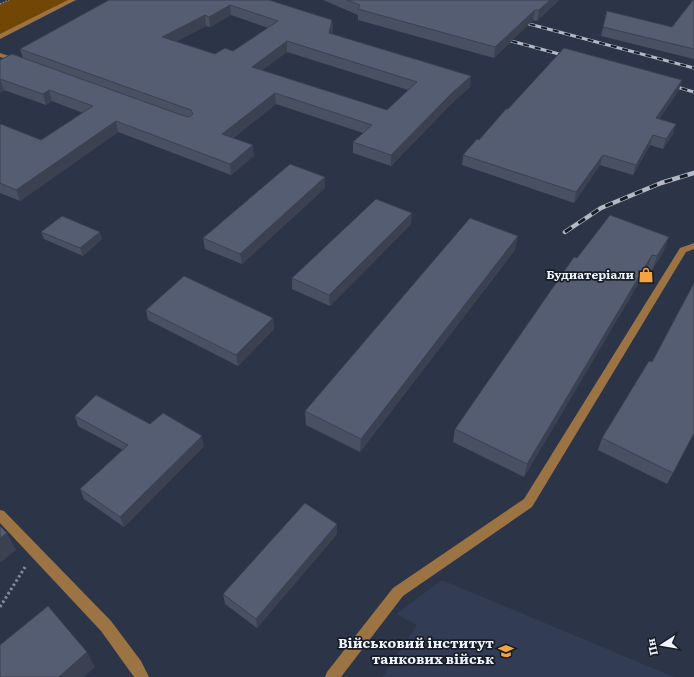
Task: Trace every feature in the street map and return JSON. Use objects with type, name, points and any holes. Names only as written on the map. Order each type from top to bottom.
[{"type":"street","points":[[0,37],[72,0]]},
{"type":"street","points":[[0,54],[23,63]]},
{"type":"street","points":[[332,677],[398,592],[528,503],[683,250],[694,246]]},
{"type":"street","points":[[0,515],[106,626],[136,666],[142,677]]},
{"type":"path","points":[[0,4],[9,0]]},
{"type":"path","points":[[0,607],[34,551]]},
{"type":"shaded area","points":[[9,0],[73,0],[0,37],[0,4]]},
{"type":"shaded area","name":"Військовий інститут танкових військ","points":[[442,580],[674,677],[382,677],[417,625],[396,614]]},
{"type":"building","points":[[109,0],[269,0],[332,20],[329,33],[471,76],[452,93],[391,155],[353,142],[372,125],[275,93],[222,134],[253,145],[230,164],[116,121],[16,190],[0,183],[0,125],[1,124],[41,140],[93,106],[49,90],[43,94],[0,79],[0,60],[12,54],[184,116],[190,117],[193,114],[191,110],[20,49]],"holes":[[[230,5],[278,21],[233,51],[225,48],[215,54],[162,37],[205,15],[209,17]],[[287,41],[417,82],[387,110],[252,67]]]},
{"type":"building","points":[[347,0],[550,0],[539,10],[535,10],[495,47],[358,9],[360,5]]},
{"type":"building","points":[[693,0],[694,49],[603,27],[607,11],[672,27]]},
{"type":"building","points":[[564,48],[682,80],[656,118],[676,124],[666,139],[653,135],[636,165],[603,155],[576,192],[463,155],[477,139],[479,140],[506,109],[508,109]]},
{"type":"building","points":[[290,164],[325,177],[240,254],[203,238]]},
{"type":"building","points":[[376,199],[412,213],[329,295],[292,278]]},
{"type":"building","points":[[610,215],[669,237],[657,256],[652,255],[527,464],[455,429],[574,257],[577,258]]},
{"type":"building","points":[[62,216],[100,232],[80,248],[41,232]]},
{"type":"building","points":[[470,218],[518,236],[361,439],[305,411]]},
{"type":"building","points":[[184,276],[273,318],[236,355],[146,310]]},
{"type":"building","points":[[694,283],[694,433],[673,473],[602,438],[649,361],[652,362]]},
{"type":"building","points":[[96,395],[150,424],[163,413],[202,436],[120,517],[80,489],[128,445],[75,416]]},
{"type":"building","points":[[305,503],[337,524],[256,619],[223,594]]},
{"type":"building","points":[[0,526],[7,533],[0,538]]},
{"type":"building","points":[[48,606],[87,652],[59,677],[0,677],[0,645]]},
{"type":"railway","points":[[518,21],[694,68]]},
{"type":"railway","points":[[500,38],[570,57]]},
{"type":"railway","points":[[670,85],[694,92]]},
{"type":"railway","points":[[565,232],[601,208],[661,183],[694,173]]},
{"type":"place","name":"Будиатеріали","points":[[646,275]]},
{"type":"place","name":"Військовий інститут танкових військ","points":[[506,651]]}]
